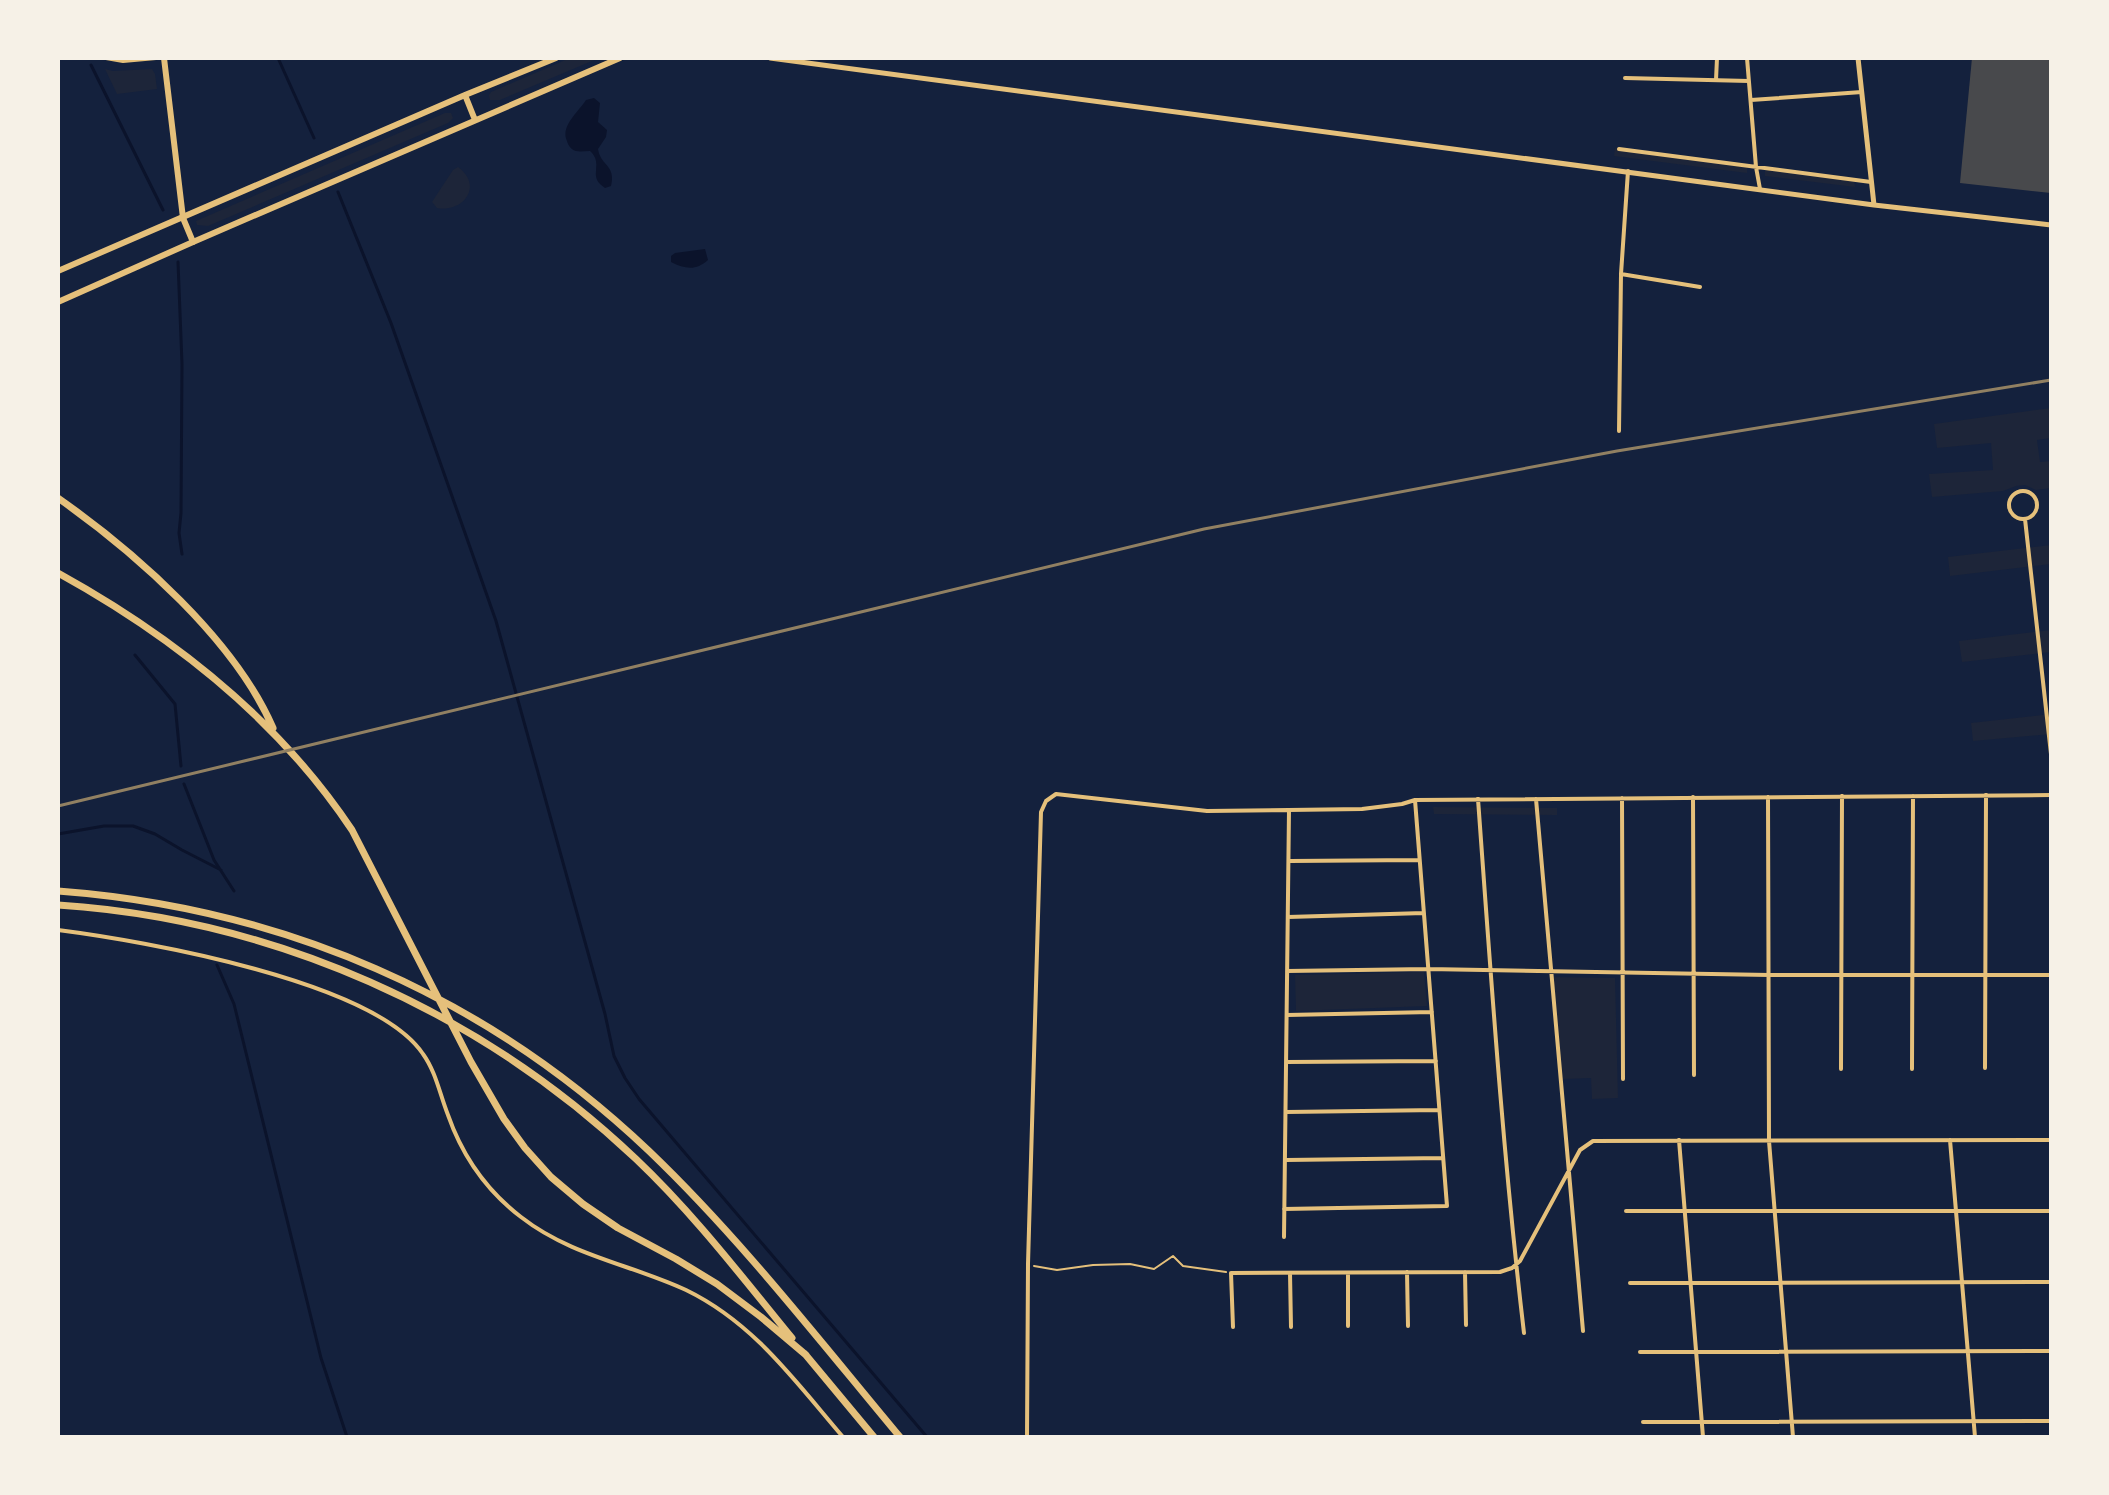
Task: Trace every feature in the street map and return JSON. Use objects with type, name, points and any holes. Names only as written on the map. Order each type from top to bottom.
[{"type":"highway","points":[[58,498],[122,547],[189,610],[248,683],[278,737]]},
{"type":"highway","points":[[58,573],[126,613],[228,688],[278,737],[330,798],[352,830],[471,1062],[514,1134],[537,1161],[567,1191],[618,1228],[717,1284],[806,1355]]},
{"type":"highway","points":[[58,891],[179,906],[311,942],[403,980],[512,1041],[592,1101],[676,1178],[774,1287],[900,1437]]},
{"type":"highway","points":[[58,905],[168,919],[267,943],[356,975],[419,1005],[506,1057],[559,1094],[638,1161],[701,1229],[874,1437]]},
{"type":"main road","points":[[164,58],[183,218],[193,242]]},
{"type":"main road","points":[[58,271],[556,58]]},
{"type":"main road","points":[[58,302],[620,58]]},
{"type":"main road","points":[[465,95],[475,120]]},
{"type":"street","points":[[106,58],[123,61],[156,58]]},
{"type":"street","points":[[770,58],[1874,205],[2051,225]]},
{"type":"street","points":[[1716,80],[1717,58]]},
{"type":"street","points":[[1747,58],[1760,189]]},
{"type":"street","points":[[1858,58],[1874,205]]},
{"type":"street","points":[[1625,78],[1749,81]]},
{"type":"street","points":[[1751,100],[1862,92]]},
{"type":"street","points":[[1619,149],[1871,182]]},
{"type":"street","points":[[1619,431],[1621,274],[1628,171]]},
{"type":"street","points":[[1621,274],[1700,287]]},
{"type":"street","points":[[2023,491],[2032,494],[2037,503],[2034,514],[2025,519],[2013,515],[2009,506],[2013,495],[2023,491]]},
{"type":"street","points":[[2025,519],[2051,754]]},
{"type":"street","points":[[1027,1437],[1028,1264],[1041,812],[1046,801],[1056,794],[1207,811],[1382,808],[1415,800],[2051,795]]},
{"type":"street","points":[[1985,1068],[1986,795]]},
{"type":"street","points":[[1841,1069],[1842,796]]},
{"type":"street","points":[[1912,1069],[1913,796]]},
{"type":"street","points":[[1693,797],[1694,1075]]},
{"type":"street","points":[[1768,797],[1769,1141],[1793,1437]]},
{"type":"street","points":[[1622,798],[1623,1079]]},
{"type":"street","points":[[1478,799],[1524,1333]]},
{"type":"street","points":[[1536,799],[1583,1331]]},
{"type":"street","points":[[1284,1209],[1447,1206],[1415,800]]},
{"type":"street","points":[[1284,1237],[1289,810]]},
{"type":"street","points":[[1289,861],[1419,860]]},
{"type":"street","points":[[1288,917],[1424,913]]},
{"type":"street","points":[[58,930],[161,946],[269,973],[356,1005],[402,1031],[417,1045],[428,1062],[451,1124],[467,1155],[481,1177],[509,1208],[535,1227],[571,1246],[683,1289],[727,1314],[763,1344],[843,1437]]},
{"type":"street","points":[[1287,971],[1428,969],[1769,975],[2051,975]]},
{"type":"street","points":[[1287,1015],[1432,1012]]},
{"type":"street","points":[[1286,1062],[1436,1061]]},
{"type":"street","points":[[1286,1112],[1439,1110]]},
{"type":"street","points":[[1679,1140],[1703,1437]]},
{"type":"street","points":[[1950,1140],[1975,1437]]},
{"type":"street","points":[[1233,1327],[1231,1273],[1500,1272],[1516,1265],[1583,1147],[1593,1141],[2051,1140]]},
{"type":"street","points":[[1285,1160],[1443,1158]]},
{"type":"street","points":[[1626,1211],[2051,1211]]},
{"type":"street","points":[[1407,1272],[1408,1326]]},
{"type":"street","points":[[1465,1272],[1466,1325]]},
{"type":"street","points":[[1290,1273],[1291,1327]]},
{"type":"street","points":[[1348,1273],[1348,1326]]},
{"type":"street","points":[[1630,1283],[2051,1282]]},
{"type":"street","points":[[1640,1352],[2051,1351]]},
{"type":"street","points":[[1643,1422],[2051,1421]]},
{"type":"path","points":[[1028,1264],[1057,1270],[1130,1264],[1154,1269],[1173,1256],[1183,1266],[1231,1273]]},
{"type":"shaded area","points":[[570,58],[599,58],[500,100],[490,100],[491,92]]},
{"type":"shaded area","points":[[105,69],[152,69],[157,89],[117,94]]},
{"type":"shaded area","points":[[594,98],[600,103],[598,122],[607,130],[598,149],[612,173],[611,186],[605,188],[597,179],[594,156],[590,151],[573,150],[565,136],[568,125],[586,100]]},
{"type":"shaded area","points":[[451,113],[453,118],[448,123],[208,226],[197,225],[196,221]]},
{"type":"shaded area","points":[[1615,148],[1747,164],[1747,173],[1614,156]]},
{"type":"shaded area","points":[[458,167],[469,182],[467,196],[455,206],[437,208],[432,202]]},
{"type":"shaded area","points":[[1765,167],[1854,178],[1855,187],[1765,176]]},
{"type":"shaded area","points":[[705,249],[708,260],[699,266],[686,267],[671,262],[671,256],[675,253]]},
{"type":"shaded area","points":[[2051,408],[2051,438],[2037,440],[2040,462],[2051,461],[2051,488],[2036,490],[2025,485],[2003,491],[1932,497],[1929,474],[1993,470],[1991,443],[1937,448],[1934,424]]},
{"type":"shaded area","points":[[2051,545],[2051,564],[1950,576],[1948,557]]},
{"type":"shaded area","points":[[2051,630],[2051,652],[1962,662],[1959,641]]},
{"type":"shaded area","points":[[2051,714],[2051,734],[1973,741],[1971,723]]},
{"type":"shaded area","points":[[1433,807],[1557,808],[1557,815],[1434,814]]},
{"type":"shaded area","points":[[1424,972],[1427,1006],[1296,1011],[1295,975]]},
{"type":"shaded area","points":[[1553,977],[1615,978],[1618,1098],[1592,1099],[1591,1078],[1563,1079]]},
{"type":"building","points":[[1972,58],[2051,58],[2051,193],[1960,183]]},
{"type":"waterway","points":[[278,58],[314,138]]},
{"type":"waterway","points":[[91,65],[163,210]]},
{"type":"waterway","points":[[338,192],[391,323],[496,621],[614,1056],[639,1099],[927,1437]]},
{"type":"waterway","points":[[178,262],[182,364],[179,533],[182,554]]},
{"type":"waterway","points":[[135,655],[175,704],[181,766]]},
{"type":"waterway","points":[[184,784],[214,860],[234,891]]},
{"type":"waterway","points":[[58,834],[104,826],[133,826],[155,834],[221,870]]},
{"type":"waterway","points":[[217,965],[234,1004],[321,1358],[347,1437]]},
{"type":"railway","points":[[58,806],[1204,529],[1617,451],[2051,380]]}]
